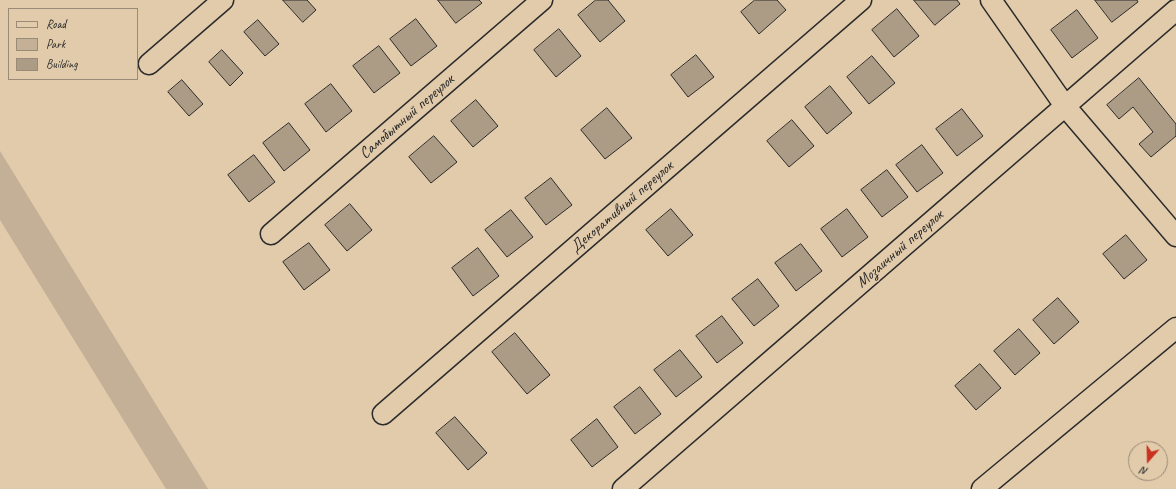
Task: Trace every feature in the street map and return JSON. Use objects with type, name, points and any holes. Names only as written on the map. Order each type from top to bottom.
[{"type":"street","points":[[149,64],[223,0]]},
{"type":"street","name":"Самобытный переулок","points":[[271,234],[542,0]]},
{"type":"street","name":"Декоративный переулок","points":[[383,414],[861,0]]},
{"type":"street","points":[[991,0],[1064,106],[1176,236]]},
{"type":"street","name":"Мозаичный переулок","points":[[623,489],[1176,10]]},
{"type":"street","points":[[982,489],[1176,328]]},
{"type":"green space","points":[[0,151],[208,489],[166,489],[0,220]]},
{"type":"building","points":[[283,0],[307,0],[316,10],[303,22]]},
{"type":"building","points":[[438,0],[479,0],[482,3],[456,23]]},
{"type":"building","points":[[596,0],[608,0],[625,21],[600,42],[578,15]]},
{"type":"building","points":[[755,0],[777,0],[786,10],[759,34],[741,12]]},
{"type":"building","points":[[914,0],[957,0],[960,4],[935,25]]},
{"type":"building","points":[[1095,0],[1137,0],[1138,2],[1112,22]]},
{"type":"building","points":[[897,9],[919,36],[894,57],[872,30]]},
{"type":"building","points":[[1077,10],[1098,38],[1072,58],[1051,30]]},
{"type":"building","points":[[416,19],[437,46],[411,66],[390,39]]},
{"type":"building","points":[[258,20],[279,44],[265,56],[244,32]]},
{"type":"building","points":[[559,29],[581,56],[556,77],[534,50]]},
{"type":"building","points":[[379,46],[400,73],[374,93],[353,66]]},
{"type":"building","points":[[222,50],[243,73],[230,86],[209,62]]},
{"type":"building","points":[[696,55],[714,77],[688,97],[671,75]]},
{"type":"building","points":[[872,56],[895,83],[869,104],[847,77]]},
{"type":"building","points":[[1139,78],[1176,124],[1176,136],[1151,157],[1139,144],[1153,132],[1133,107],[1119,119],[1107,105]]},
{"type":"building","points":[[182,80],[203,104],[189,116],[168,92]]},
{"type":"building","points":[[331,84],[352,111],[326,132],[305,104]]},
{"type":"building","points":[[830,86],[852,113],[827,134],[805,107]]},
{"type":"building","points":[[476,100],[498,126],[473,147],[451,121]]},
{"type":"building","points":[[607,108],[632,138],[605,159],[581,130]]},
{"type":"building","points":[[962,109],[983,136],[957,156],[936,129]]},
{"type":"building","points":[[792,120],[814,146],[789,167],[767,141]]},
{"type":"building","points":[[289,123],[310,150],[284,171],[263,143]]},
{"type":"building","points":[[434,136],[457,162],[431,183],[409,157]]},
{"type":"building","points":[[922,145],[943,173],[917,192],[896,165]]},
{"type":"building","points":[[254,155],[275,182],[249,202],[228,175]]},
{"type":"building","points":[[887,170],[908,197],[882,217],[861,190]]},
{"type":"building","points":[[551,178],[572,205],[546,225],[525,198]]},
{"type":"building","points":[[350,204],[372,230],[347,251],[325,225]]},
{"type":"building","points":[[671,209],[693,235],[668,256],[646,230]]},
{"type":"building","points":[[847,209],[868,237],[842,257],[821,229]]},
{"type":"building","points":[[511,210],[533,237],[507,257],[485,230]]},
{"type":"building","points":[[1126,235],[1147,260],[1124,279],[1103,254]]},
{"type":"building","points":[[309,243],[330,270],[304,290],[283,262]]},
{"type":"building","points":[[801,244],[822,271],[796,291],[775,263]]},
{"type":"building","points":[[478,248],[499,276],[473,296],[452,268]]},
{"type":"building","points":[[758,279],[779,306],[754,326],[732,299]]},
{"type":"building","points":[[1058,298],[1079,322],[1054,344],[1033,320]]},
{"type":"building","points":[[722,316],[743,343],[717,363],[696,336]]},
{"type":"building","points":[[1019,329],[1040,353],[1015,375],[994,351]]},
{"type":"building","points":[[515,333],[550,375],[527,394],[492,352]]},
{"type":"building","points":[[680,350],[702,377],[676,397],[654,370]]},
{"type":"building","points":[[980,364],[1001,388],[976,410],[955,386]]},
{"type":"building","points":[[640,387],[661,414],[635,434],[614,407]]},
{"type":"building","points":[[455,417],[487,453],[468,470],[436,433]]},
{"type":"building","points":[[597,419],[618,447],[592,467],[571,440]]}]
